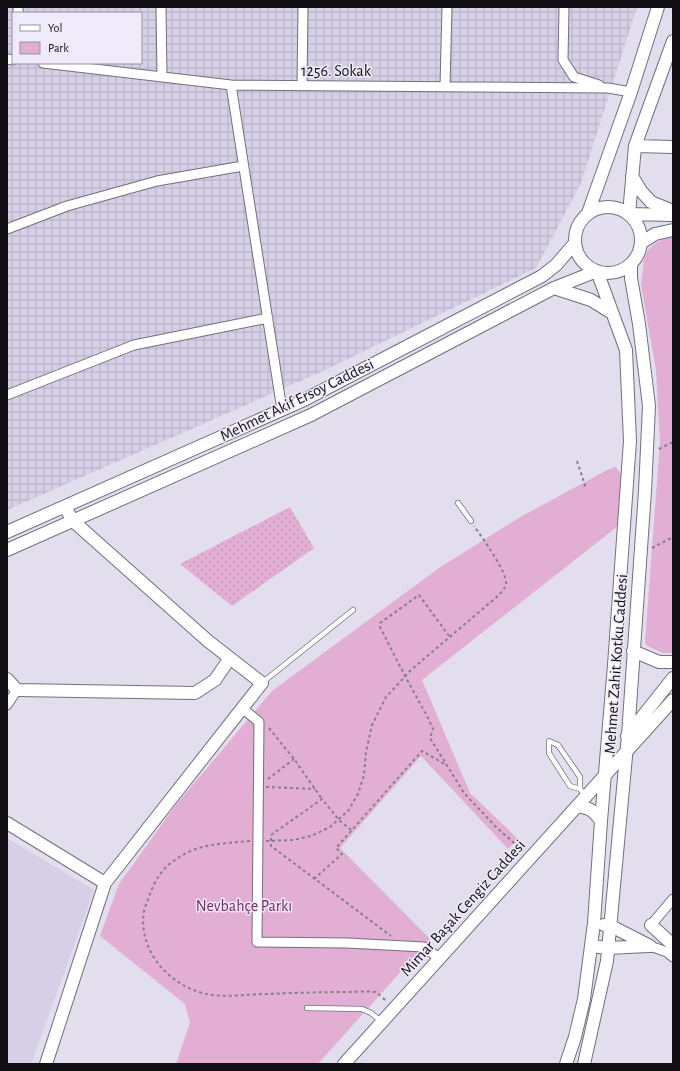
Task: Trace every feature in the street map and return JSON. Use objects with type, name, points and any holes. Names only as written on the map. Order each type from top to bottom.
[{"type":"main road","points":[[647,43],[649,7]]},
{"type":"main road","points":[[588,213],[631,92],[658,7]]},
{"type":"main road","points":[[673,41],[635,146],[629,214],[639,227],[641,235],[641,243],[636,258],[624,269],[606,273],[588,267],[582,261],[577,252],[575,234],[578,226],[582,219],[595,209],[609,206],[629,214],[673,215]]},
{"type":"main road","points":[[635,146],[673,146]]},
{"type":"main road","points":[[632,176],[641,191],[651,202],[673,211]]},
{"type":"main road","points":[[641,243],[655,234],[673,230]]},
{"type":"main road","name":"Mehmet Akif Ersoy Caddesi","points":[[7,532],[304,400],[542,276],[556,265],[575,243]]},
{"type":"main road","name":"Mehmet Zahit Kotku Caddesi","points":[[584,1064],[607,961],[611,926],[628,735],[644,498],[649,406],[639,324],[631,278],[631,264]]},
{"type":"main road","name":"Mehmet Akif Ersoy Caddesi","points":[[7,550],[311,415],[554,288],[597,271]]},
{"type":"main road","name":"Mehmet Zahit Kotku Caddesi","points":[[566,1064],[575,1037],[584,999],[594,923],[630,441],[626,350],[597,271]]},
{"type":"main road","points":[[554,288],[591,300],[612,313]]},
{"type":"main road","points":[[46,1064],[105,883],[262,683],[208,641],[73,521],[65,507]]},
{"type":"main road","points":[[633,651],[658,662],[673,662]]},
{"type":"main road","points":[[7,680],[17,690],[195,693],[215,680],[230,658]]},
{"type":"main road","name":"Mimar Başak Cengiz Caddesi","points":[[606,774],[628,735],[673,678]]},
{"type":"main road","name":"Mimar Başak Cengiz Caddesi","points":[[344,1064],[577,806],[583,792],[606,774],[626,754],[673,700]]},
{"type":"main road","points":[[577,806],[594,812],[601,821]]},
{"type":"main road","points":[[7,823],[105,883]]},
{"type":"main road","points":[[594,923],[611,926],[650,946]]},
{"type":"main road","points":[[650,925],[673,945]]},
{"type":"main road","points":[[591,946],[608,948],[650,946]]},
{"type":"street","points":[[161,7],[162,77]]},
{"type":"street","points":[[302,85],[303,7]]},
{"type":"street","points":[[445,86],[447,7]]},
{"type":"street","points":[[564,7],[563,60],[574,77],[608,88]]},
{"type":"street","name":"1256. Sokak","points":[[52,64],[231,85],[608,88],[631,92]]},
{"type":"street","points":[[231,85],[282,410]]},
{"type":"street","points":[[7,229],[67,206],[157,181],[243,166]]},
{"type":"street","points":[[7,395],[134,345],[268,318]]},
{"type":"street","points":[[7,706],[17,690]]},
{"type":"street","points":[[242,708],[259,722],[257,942],[347,943],[424,947],[439,958]]},
{"type":"street","points":[[650,925],[673,899]]},
{"type":"street","points":[[650,946],[667,952],[673,957]]},
{"type":"lane","points":[[458,503],[471,521]]},
{"type":"lane","points":[[262,683],[353,610]]},
{"type":"lane","points":[[549,741],[558,745],[580,777],[583,792],[570,786],[549,753],[549,741]]},
{"type":"lane","points":[[307,1008],[362,1009],[371,1013],[382,1022]]},
{"type":"path","points":[[659,449],[673,442]]},
{"type":"path","points":[[577,461],[585,484],[583,490]]},
{"type":"path","points":[[394,1008],[375,992],[295,992],[223,995],[200,992],[180,983],[164,972],[153,957],[144,927],[144,911],[158,878],[171,863],[200,846],[270,840],[293,840],[311,836],[330,827],[348,811],[358,794],[364,775],[366,752],[372,725],[386,697],[405,676],[449,636],[499,595],[507,582],[495,558],[471,521]]},
{"type":"path","points":[[652,548],[673,537]]},
{"type":"path","points":[[449,636],[419,595],[380,623],[380,627],[433,729],[430,738],[464,793],[495,826],[530,857]]},
{"type":"path","points":[[259,722],[266,725],[294,759],[322,799],[339,820],[351,830]]},
{"type":"path","points":[[314,879],[342,854],[336,848],[422,751],[447,766]]},
{"type":"path","points":[[258,787],[294,759]]},
{"type":"path","points":[[258,787],[315,789]]},
{"type":"path","points":[[322,799],[271,835],[271,846],[394,938],[397,945]]},
{"type":"shaded area","points":[[7,7],[637,7],[581,183],[536,268],[323,371],[7,510]]},
{"type":"shaded area","points":[[7,838],[94,890],[31,1064],[7,1064]]},
{"type":"green space","points":[[673,237],[673,653],[663,653],[647,646],[645,642],[660,441],[656,370],[641,285],[644,259],[648,250],[662,239]]},
{"type":"green space","name":"Nevbahçe Parkı","points":[[616,467],[621,474],[618,526],[422,680],[470,793],[518,839],[508,849],[421,756],[340,848],[430,939],[318,1064],[176,1064],[190,1023],[185,1004],[100,936],[119,884],[175,806],[272,691],[439,568],[522,516],[607,470]]},
{"type":"green space","points":[[290,507],[314,548],[232,606],[180,564]]}]
